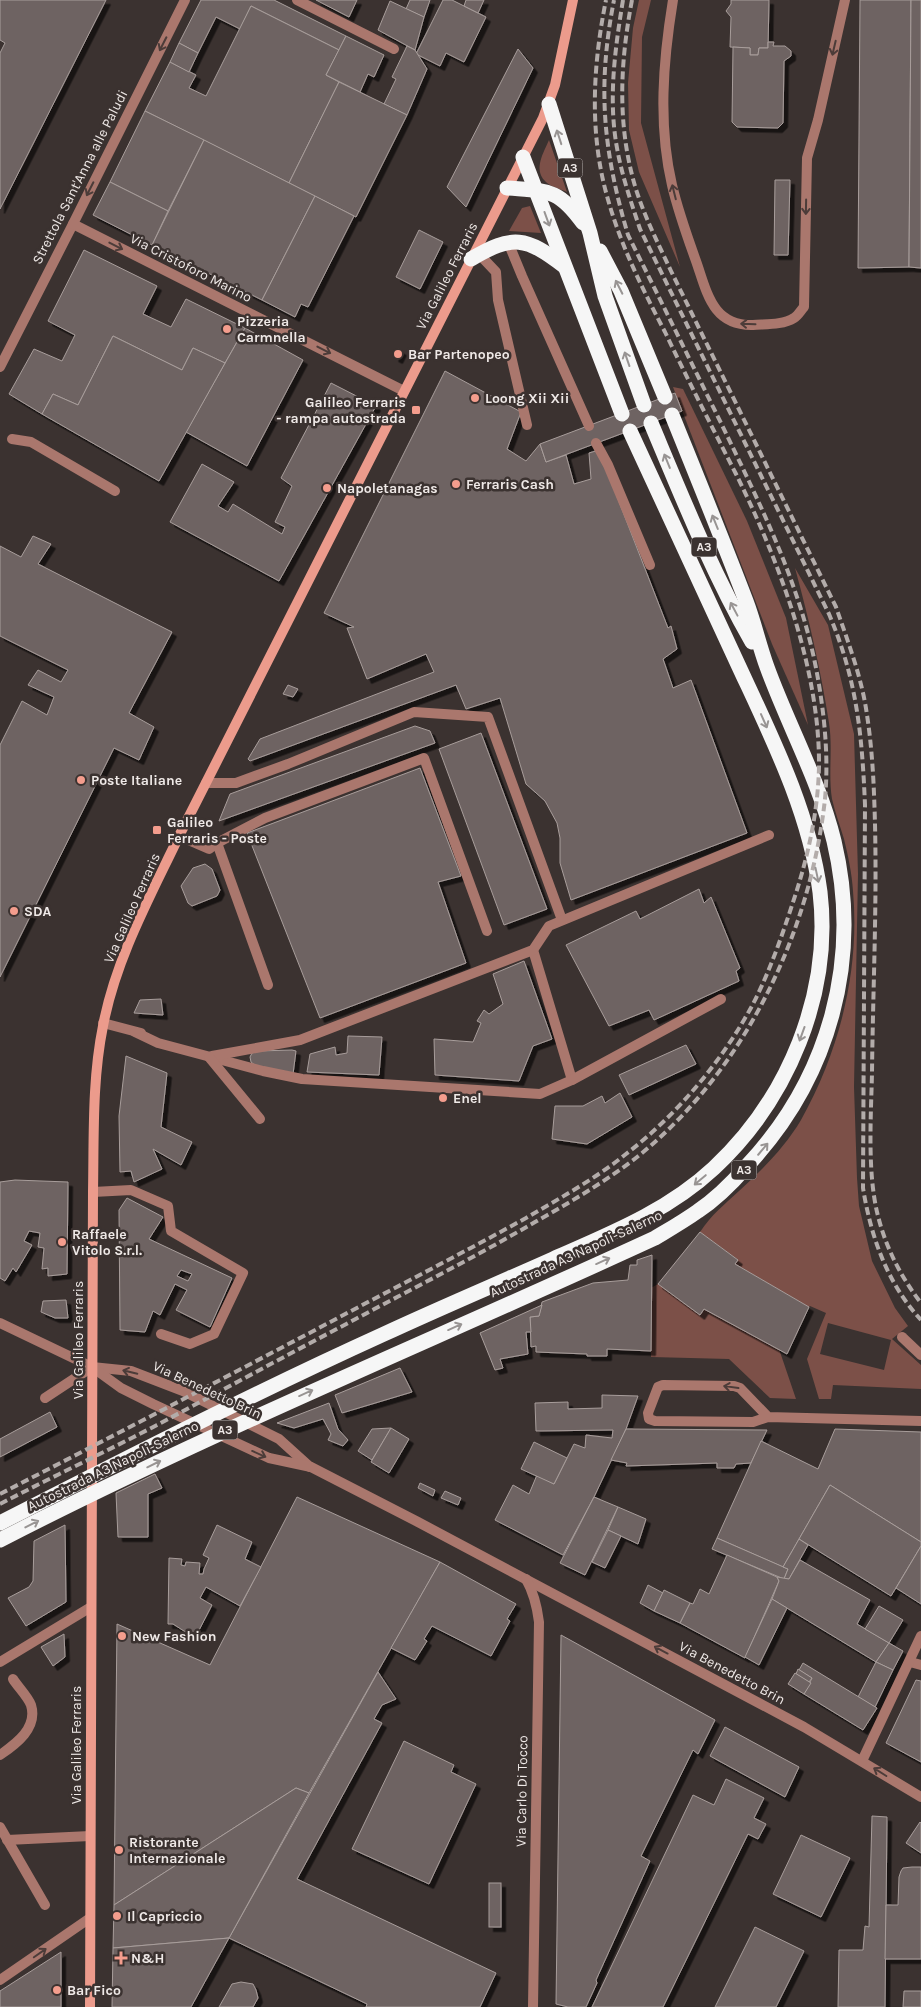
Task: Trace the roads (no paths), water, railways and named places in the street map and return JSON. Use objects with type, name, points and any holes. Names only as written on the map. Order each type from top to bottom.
[{"type":"highway","name":"A3","points":[[549,104],[590,233],[605,296],[644,405]]},
{"type":"highway","points":[[523,157],[622,414]]},
{"type":"highway","name":"A3","points":[[507,188],[536,190],[560,196],[569,204],[590,233],[621,291],[665,397]]},
{"type":"highway","points":[[475,256],[508,242],[534,246],[564,267]]},
{"type":"highway","name":"A3","points":[[672,415],[746,603],[767,667]]},
{"type":"highway","name":"A3","points":[[651,423],[693,524],[734,609],[767,667]]},
{"type":"highway","name":"Autostrada A3 Napoli-Salerno","points":[[0,1523],[242,1400],[383,1334],[648,1216],[692,1187],[713,1169],[751,1129],[768,1104],[792,1060],[811,1008],[820,958],[821,910],[817,876],[801,809],[744,677],[630,431]]},
{"type":"highway","name":"Autostrada A3 Napoli-Salerno","points":[[0,1540],[189,1446],[622,1253],[672,1228],[700,1210],[736,1179],[772,1138],[789,1114],[814,1067],[832,1016],[839,988],[843,955],[844,903],[838,857],[827,816],[767,667]]},
{"type":"main road","name":"Via Galileo Ferraris","points":[[90,2007],[94,1100],[103,1023],[121,962],[179,836],[404,391],[475,256],[549,104],[555,85],[573,0]]},
{"type":"street","name":"Strettola Sant'Anna alle Paludi","points":[[0,367],[185,0]]},
{"type":"street","points":[[297,0],[394,49]]},
{"type":"street","points":[[673,0],[668,28],[664,85],[666,147],[672,184],[679,213],[707,293],[715,309],[733,323],[746,325],[778,323],[795,318],[804,307],[807,158],[818,120],[845,0]]},
{"type":"street","name":"Via Cristoforo Marino","points":[[73,224],[404,391]]},
{"type":"street","points":[[508,242],[588,426]]},
{"type":"street","points":[[475,256],[496,272],[498,300],[527,424]]},
{"type":"street","points":[[12,439],[31,442],[115,491]]},
{"type":"street","points":[[596,443],[608,465],[650,565]]},
{"type":"street","points":[[206,784],[236,783],[288,764],[414,712],[488,717],[562,920]]},
{"type":"street","points":[[179,836],[209,850],[217,843],[265,818],[424,758],[487,931]]},
{"type":"street","points":[[209,1057],[300,1040],[533,950],[549,926],[769,835]]},
{"type":"street","points":[[217,843],[268,985]]},
{"type":"street","points":[[533,950],[572,1080]]},
{"type":"street","points":[[103,1023],[136,1032],[158,1043],[263,1071],[302,1079],[540,1094],[572,1080],[721,999]]},
{"type":"street","points":[[209,1057],[260,1119]]},
{"type":"street","points":[[93,1192],[131,1190],[168,1206],[171,1231],[243,1273],[214,1334],[190,1344],[161,1334]]},
{"type":"street","name":"Via Benedetto Brin","points":[[0,1323],[92,1366],[131,1370],[183,1391],[279,1439],[311,1467],[730,1686],[862,1761],[921,1798]]},
{"type":"street","points":[[902,1337],[921,1355]]},
{"type":"street","points":[[45,1398],[92,1366],[121,1388],[236,1444],[269,1458],[311,1467]]},
{"type":"street","points":[[768,1417],[740,1388],[734,1386],[664,1385],[658,1387],[648,1413],[649,1419],[655,1421],[753,1422],[768,1417],[921,1421]]},
{"type":"street","name":"Via Carlo Di Tocco","points":[[526,1579],[537,1606],[538,1622],[533,2007]]},
{"type":"street","points":[[0,1662],[91,1607]]},
{"type":"street","points":[[862,1761],[921,1636]]},
{"type":"street","points":[[910,1662],[921,1665]]},
{"type":"street","points":[[0,1755],[18,1742],[31,1724],[31,1705],[13,1679]]},
{"type":"street","points":[[0,1826],[45,1905]]},
{"type":"street","points":[[7,1840],[90,1836]]},
{"type":"street","points":[[0,1980],[90,1918]]},
{"type":"railway","points":[[0,1494],[482,1242],[552,1203],[602,1172],[645,1139],[681,1104],[728,1046],[760,991],[787,921],[801,878],[815,815],[819,767],[813,692],[794,616],[767,543],[736,474],[640,282],[612,214],[601,172],[595,123],[598,49],[606,0]]},
{"type":"railway","points":[[0,1504],[157,1425],[466,1260],[572,1200],[632,1161],[671,1127],[706,1088],[737,1045],[764,999],[786,951],[804,901],[817,850],[825,799],[825,733],[816,668],[799,604],[763,512],[628,235],[613,175],[605,118],[606,61],[614,0]]},
{"type":"railway","points":[[623,0],[614,74],[614,130],[621,169],[640,229],[829,614],[852,685],[860,731],[865,805],[863,1188],[866,1206],[882,1258],[899,1291],[921,1320]]},
{"type":"railway","points":[[632,0],[625,47],[622,93],[625,140],[635,186],[671,271],[836,607],[862,687],[871,745],[876,864],[871,1126],[872,1182],[878,1216],[885,1239],[907,1283],[921,1303]]},
{"type":"place","name":"Pizzeria Carmnella","points":[[227,329]]},
{"type":"place","name":"Bar Partenopeo","points":[[398,354]]},
{"type":"place","name":"Loong Xii Xii","points":[[475,398]]},
{"type":"place","name":"Galileo Ferraris - rampa autostrada","points":[[416,410]]},
{"type":"place","name":"Ferraris Cash","points":[[456,484]]},
{"type":"place","name":"Napoletanagas","points":[[327,488]]},
{"type":"place","name":"Poste Italiane","points":[[81,780]]},
{"type":"place","name":"Galileo Ferraris - Poste","points":[[157,830]]},
{"type":"place","name":"SDA","points":[[14,911]]},
{"type":"place","name":"Enel","points":[[443,1098]]},
{"type":"place","name":"Raffaele Vitolo S.r.l.","points":[[62,1242]]},
{"type":"place","name":"New Fashion","points":[[122,1636]]},
{"type":"place","name":"Ristorante Internazionale","points":[[119,1850]]},
{"type":"place","name":"Il Capriccio","points":[[117,1916]]},
{"type":"place","name":"N&H","points":[[121,1958]]},
{"type":"place","name":"Bar Fico","points":[[57,1990]]}]
